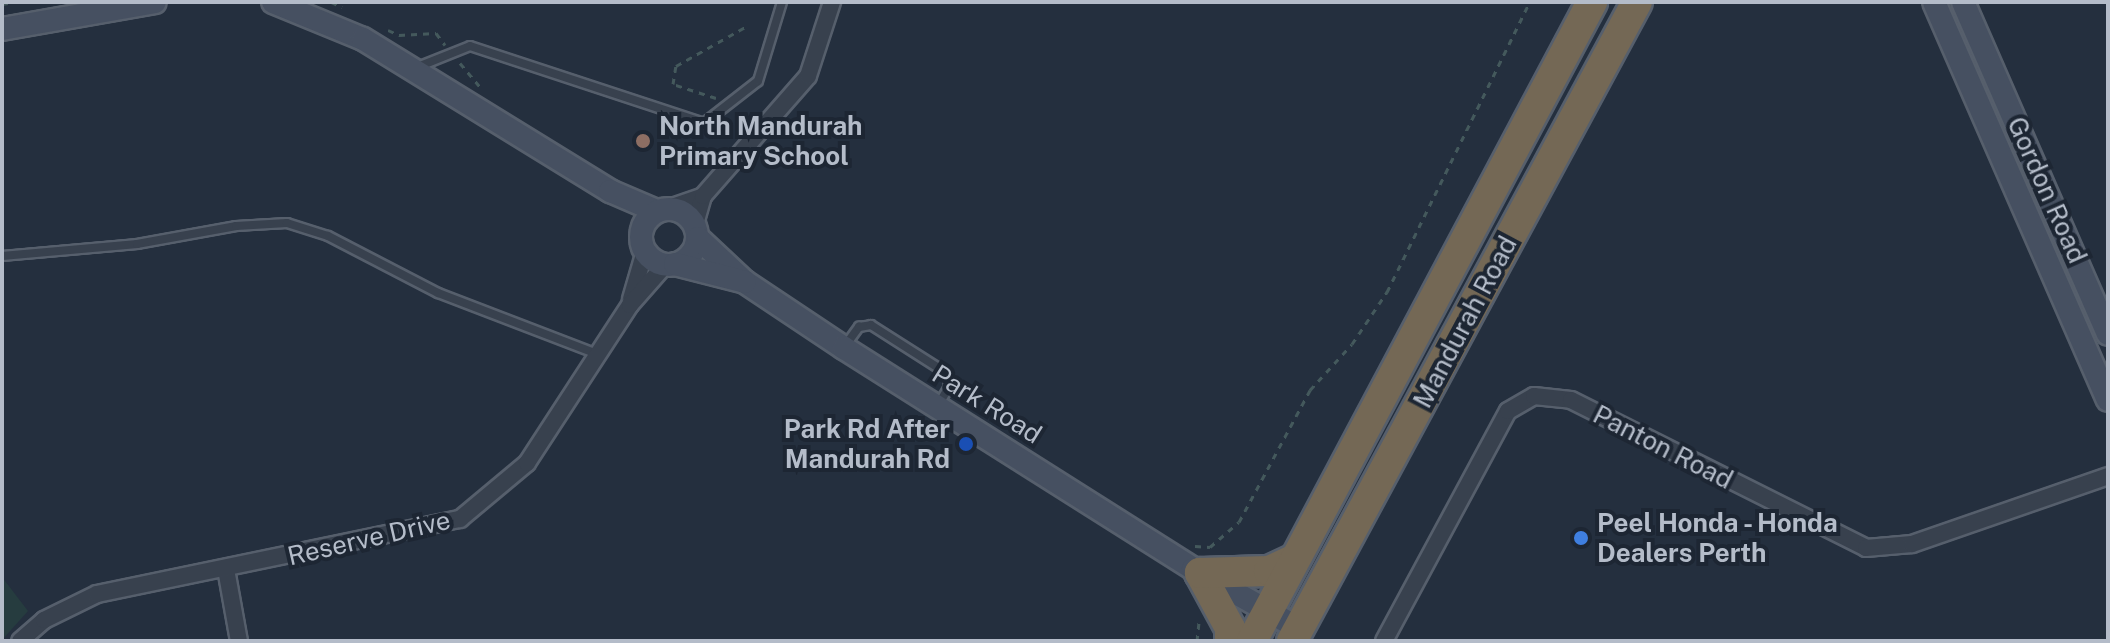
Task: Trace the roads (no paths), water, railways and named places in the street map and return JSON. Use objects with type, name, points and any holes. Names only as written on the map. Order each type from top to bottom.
[{"type":"highway","name":"Mandurah Road","points":[[1260,627],[1592,2]]},
{"type":"highway","name":"Mandurah Road","points":[[1292,637],[1637,2]]},
{"type":"highway","points":[[1196,571],[1269,571],[1295,559]]},
{"type":"highway","points":[[1196,571],[1230,628],[1230,641]]},
{"type":"street","points":[[2,29],[155,2]]},
{"type":"street","points":[[273,2],[363,39],[610,191],[663,210],[684,213],[696,231]]},
{"type":"street","points":[[643,246],[644,224],[663,210],[703,196],[808,76],[832,2]]},
{"type":"street","name":"Gordon Road","points":[[1934,2],[2108,400]]},
{"type":"street","name":"Gordon Road","points":[[1963,2],[2108,334]]},
{"type":"street","points":[[1950,40],[1974,28]]},
{"type":"street","points":[[1997,146],[2021,136]]},
{"type":"street","points":[[610,191],[643,246],[670,265],[691,255],[703,196]]},
{"type":"street","name":"Park Road","points":[[696,231],[745,282],[1196,571],[1260,627],[1292,637]]},
{"type":"street","name":"Reserve Drive","points":[[630,305],[643,246]]},
{"type":"street","name":"Park Road","points":[[670,265],[745,282]]},
{"type":"street","name":"Reserve Drive","points":[[20,641],[44,620],[97,594],[460,519],[527,463],[630,305],[670,265]]},
{"type":"street","name":"Panton Road","points":[[1384,641],[1508,411],[1534,396],[1571,400],[1866,548],[1912,544],[2108,476]]},
{"type":"street","points":[[226,569],[239,641]]},
{"type":"lane","points":[[414,68],[470,46],[696,123],[713,118],[758,81],[782,2]]},
{"type":"lane","points":[[2,256],[110,248],[236,226],[287,223],[328,236],[438,293],[597,354]]},
{"type":"lane","points":[[844,348],[859,327],[871,325],[948,374],[949,387],[937,406]]},
{"type":"place","name":"North Mandurah Primary School","points":[[643,141]]},
{"type":"place","name":"Park Rd After Mandurah Rd","points":[[966,444]]},
{"type":"place","name":"Peel Honda - Honda Dealers Perth","points":[[1581,538]]}]
